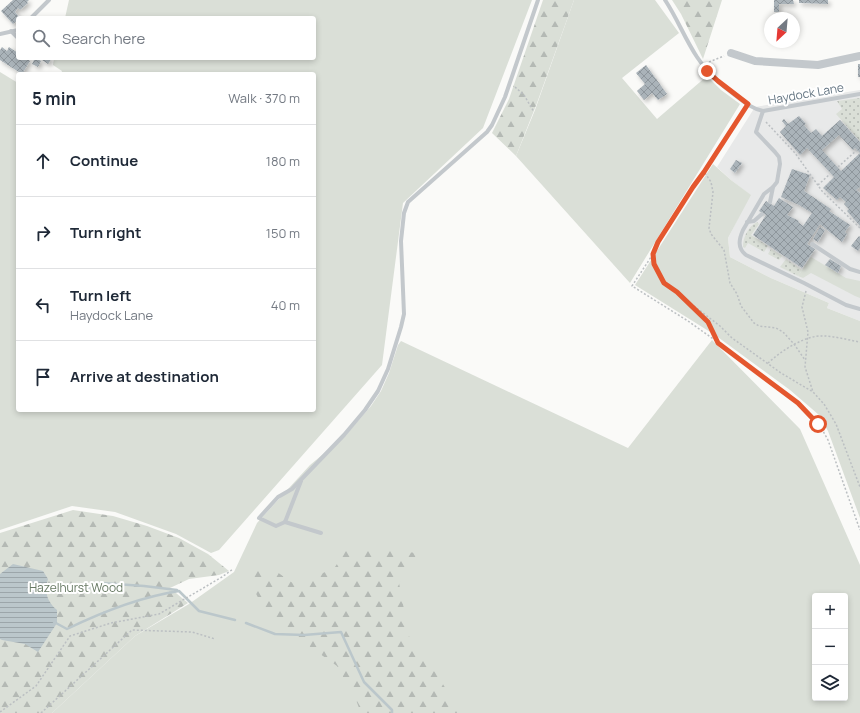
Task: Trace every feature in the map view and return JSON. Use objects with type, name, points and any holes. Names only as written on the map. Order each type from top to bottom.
[{"type":"street","points":[[731,53],[755,61],[818,65],[860,56]]},
{"type":"lane","points":[[32,16],[49,0]]},
{"type":"lane","points":[[321,533],[285,522],[276,526],[259,518],[274,502],[292,489],[302,479],[365,410],[378,391],[388,369],[404,314],[401,241],[404,213],[408,202],[487,132],[492,125],[505,97],[538,0]]},
{"type":"lane","name":"Haydock Lane","points":[[665,0],[675,15],[696,57],[718,81],[756,110],[763,111],[860,94]]},
{"type":"lane","points":[[0,34],[16,30]]},
{"type":"lane","points":[[11,31],[16,36]]},
{"type":"lane","points":[[763,111],[756,132],[779,157],[780,164],[778,179],[773,187],[764,194],[740,236],[739,244],[742,252],[846,305],[860,309]]},
{"type":"lane","points":[[770,202],[773,187]]},
{"type":"lane","points":[[748,222],[754,221],[762,214]]},
{"type":"lane","points":[[812,244],[850,269],[860,272]]},
{"type":"lane","points":[[285,522],[302,479]]},
{"type":"path","points":[[703,65],[731,53]]},
{"type":"path","points":[[510,83],[524,95],[534,112]]},
{"type":"path","points":[[748,104],[693,187],[632,286],[688,321],[718,343],[798,403],[818,424],[828,440],[860,530]]},
{"type":"path","points":[[761,118],[771,126],[795,153],[822,192],[860,228]]},
{"type":"path","points":[[838,167],[857,150]]},
{"type":"path","points":[[704,172],[711,182],[713,192],[709,228],[711,234],[724,250],[730,283],[737,294],[741,306],[754,323],[759,326],[776,328],[783,332],[794,344],[805,360]]},
{"type":"path","points":[[818,185],[830,174]]},
{"type":"path","points":[[653,254],[657,272],[664,283],[720,326],[732,338],[813,392],[824,404],[836,424],[860,487]]},
{"type":"path","points":[[808,285],[802,307],[808,332],[805,368],[813,392]]},
{"type":"path","points":[[677,292],[708,322],[718,343]]},
{"type":"path","points":[[768,363],[778,353],[794,344],[822,335],[860,342]]},
{"type":"path","points":[[0,712],[36,686],[70,636],[111,622],[159,614],[233,569]]},
{"type":"path","points":[[42,713],[132,630],[192,632],[215,640]]},
{"type":"shaded area","points":[[860,90],[860,321],[827,308],[829,303],[771,278],[730,257],[728,238],[750,195],[717,167],[755,107]]},
{"type":"shaded area","points":[[13,564],[43,571],[48,579],[46,588],[47,596],[51,604],[57,610],[57,623],[38,652],[25,644],[0,639],[0,574]]},
{"type":"green space","points":[[69,0],[532,0],[483,128],[403,203],[382,365],[219,550],[211,553],[176,534],[115,512],[72,506],[0,530],[0,72],[16,82],[16,412],[316,412],[316,72],[62,72],[53,65],[54,60],[316,60],[316,16],[65,16]]},
{"type":"green space","points":[[543,0],[574,0],[537,103],[516,156],[492,133],[509,99]]},
{"type":"green space","points":[[574,0],[655,0],[679,33],[622,78],[657,119],[707,76],[721,90],[740,104],[630,283],[516,156],[535,110]]},
{"type":"green space","points":[[672,0],[722,0],[703,59],[681,14]]},
{"type":"green space","points":[[860,98],[860,141],[836,114],[842,109],[837,101]]},
{"type":"green space","points":[[713,164],[751,195],[728,238],[730,257],[771,278],[829,303],[827,308],[860,321],[860,518],[828,431],[819,415],[790,390],[715,335],[635,285]]},
{"type":"green space","points":[[757,222],[759,224],[751,235],[768,246],[764,252],[748,243],[745,248],[743,247],[747,233]]},
{"type":"green space","points":[[771,249],[782,256],[779,260],[768,254]]},
{"type":"green space","points":[[811,257],[846,278],[860,281],[860,298],[811,273],[803,278],[798,276]]},
{"type":"green space","points":[[786,259],[802,270],[798,276],[780,267]]},
{"type":"green space","points":[[712,340],[800,429],[860,565],[860,713],[52,713],[135,636],[189,604],[234,572],[257,523],[310,465],[345,436],[371,406],[381,391],[389,373],[398,345],[401,341],[628,448]]},
{"type":"green space","name":"Hazelhurst Wood","points":[[73,510],[113,516],[147,526],[179,538],[208,554],[229,571],[219,575],[189,579],[170,588],[188,603],[135,636],[52,713],[0,713],[0,533]]},
{"type":"green space","points":[[348,547],[418,553],[399,583],[411,646],[437,674],[460,713],[361,713],[356,700],[337,666],[267,616],[246,573],[270,567],[297,586],[335,567]]},
{"type":"building","points":[[13,0],[29,0],[27,2],[28,3],[20,10],[18,8],[15,12],[18,16],[16,16],[16,22],[13,24],[1,11]]},
{"type":"building","points":[[774,0],[793,0],[794,4],[779,4],[779,12],[774,12]]},
{"type":"building","points":[[799,0],[828,0],[828,4],[799,3]]},
{"type":"building","points":[[2,47],[7,51],[9,47],[16,52],[16,60],[30,61],[23,72],[19,72],[0,60],[0,50]]},
{"type":"building","points":[[34,60],[41,61],[38,67],[32,64]]},
{"type":"building","points":[[42,60],[51,60],[48,64]]},
{"type":"building","points":[[858,64],[860,64],[860,77],[858,77]]},
{"type":"building","points":[[646,65],[667,94],[658,100],[652,93],[644,100],[637,91],[645,84],[636,73]]},
{"type":"building","points":[[799,116],[811,133],[816,129],[822,136],[840,120],[860,142],[860,153],[860,187],[856,190],[860,193],[860,226],[847,211],[849,209],[844,204],[846,202],[840,197],[837,200],[823,188],[834,177],[807,148],[800,155],[780,132],[786,126],[782,121],[784,119],[788,124]],"holes":[[[839,135],[853,150],[855,148],[860,153],[841,171],[822,150]]]},
{"type":"building","points":[[736,160],[742,163],[735,173],[730,169]]},
{"type":"building","points":[[792,169],[810,175],[804,191],[831,209],[829,211],[850,225],[845,232],[847,234],[842,242],[820,224],[807,244],[815,249],[802,268],[753,235],[766,215],[759,211],[766,201],[774,206],[779,198],[793,207],[787,215],[799,221],[798,222],[803,226],[812,213],[781,197]]},
{"type":"building","points":[[820,227],[825,230],[818,242],[813,239]]},
{"type":"building","points":[[859,236],[860,248],[858,251],[851,246]]},
{"type":"building","points":[[830,259],[841,266],[838,273],[825,265]]},
{"type":"waterway","points":[[43,588],[61,587],[73,593],[101,583],[177,590]]},
{"type":"waterway","points":[[54,622],[67,629],[136,601],[179,591],[199,611],[235,620]]},
{"type":"waterway","points":[[246,623],[275,634],[304,635],[341,632],[364,682],[392,710],[392,713]]},
{"type":"route","points":[[707,71],[733,94],[748,104],[658,242],[653,254],[654,264],[664,283],[677,292],[708,322],[718,343],[798,403],[818,424]]}]
